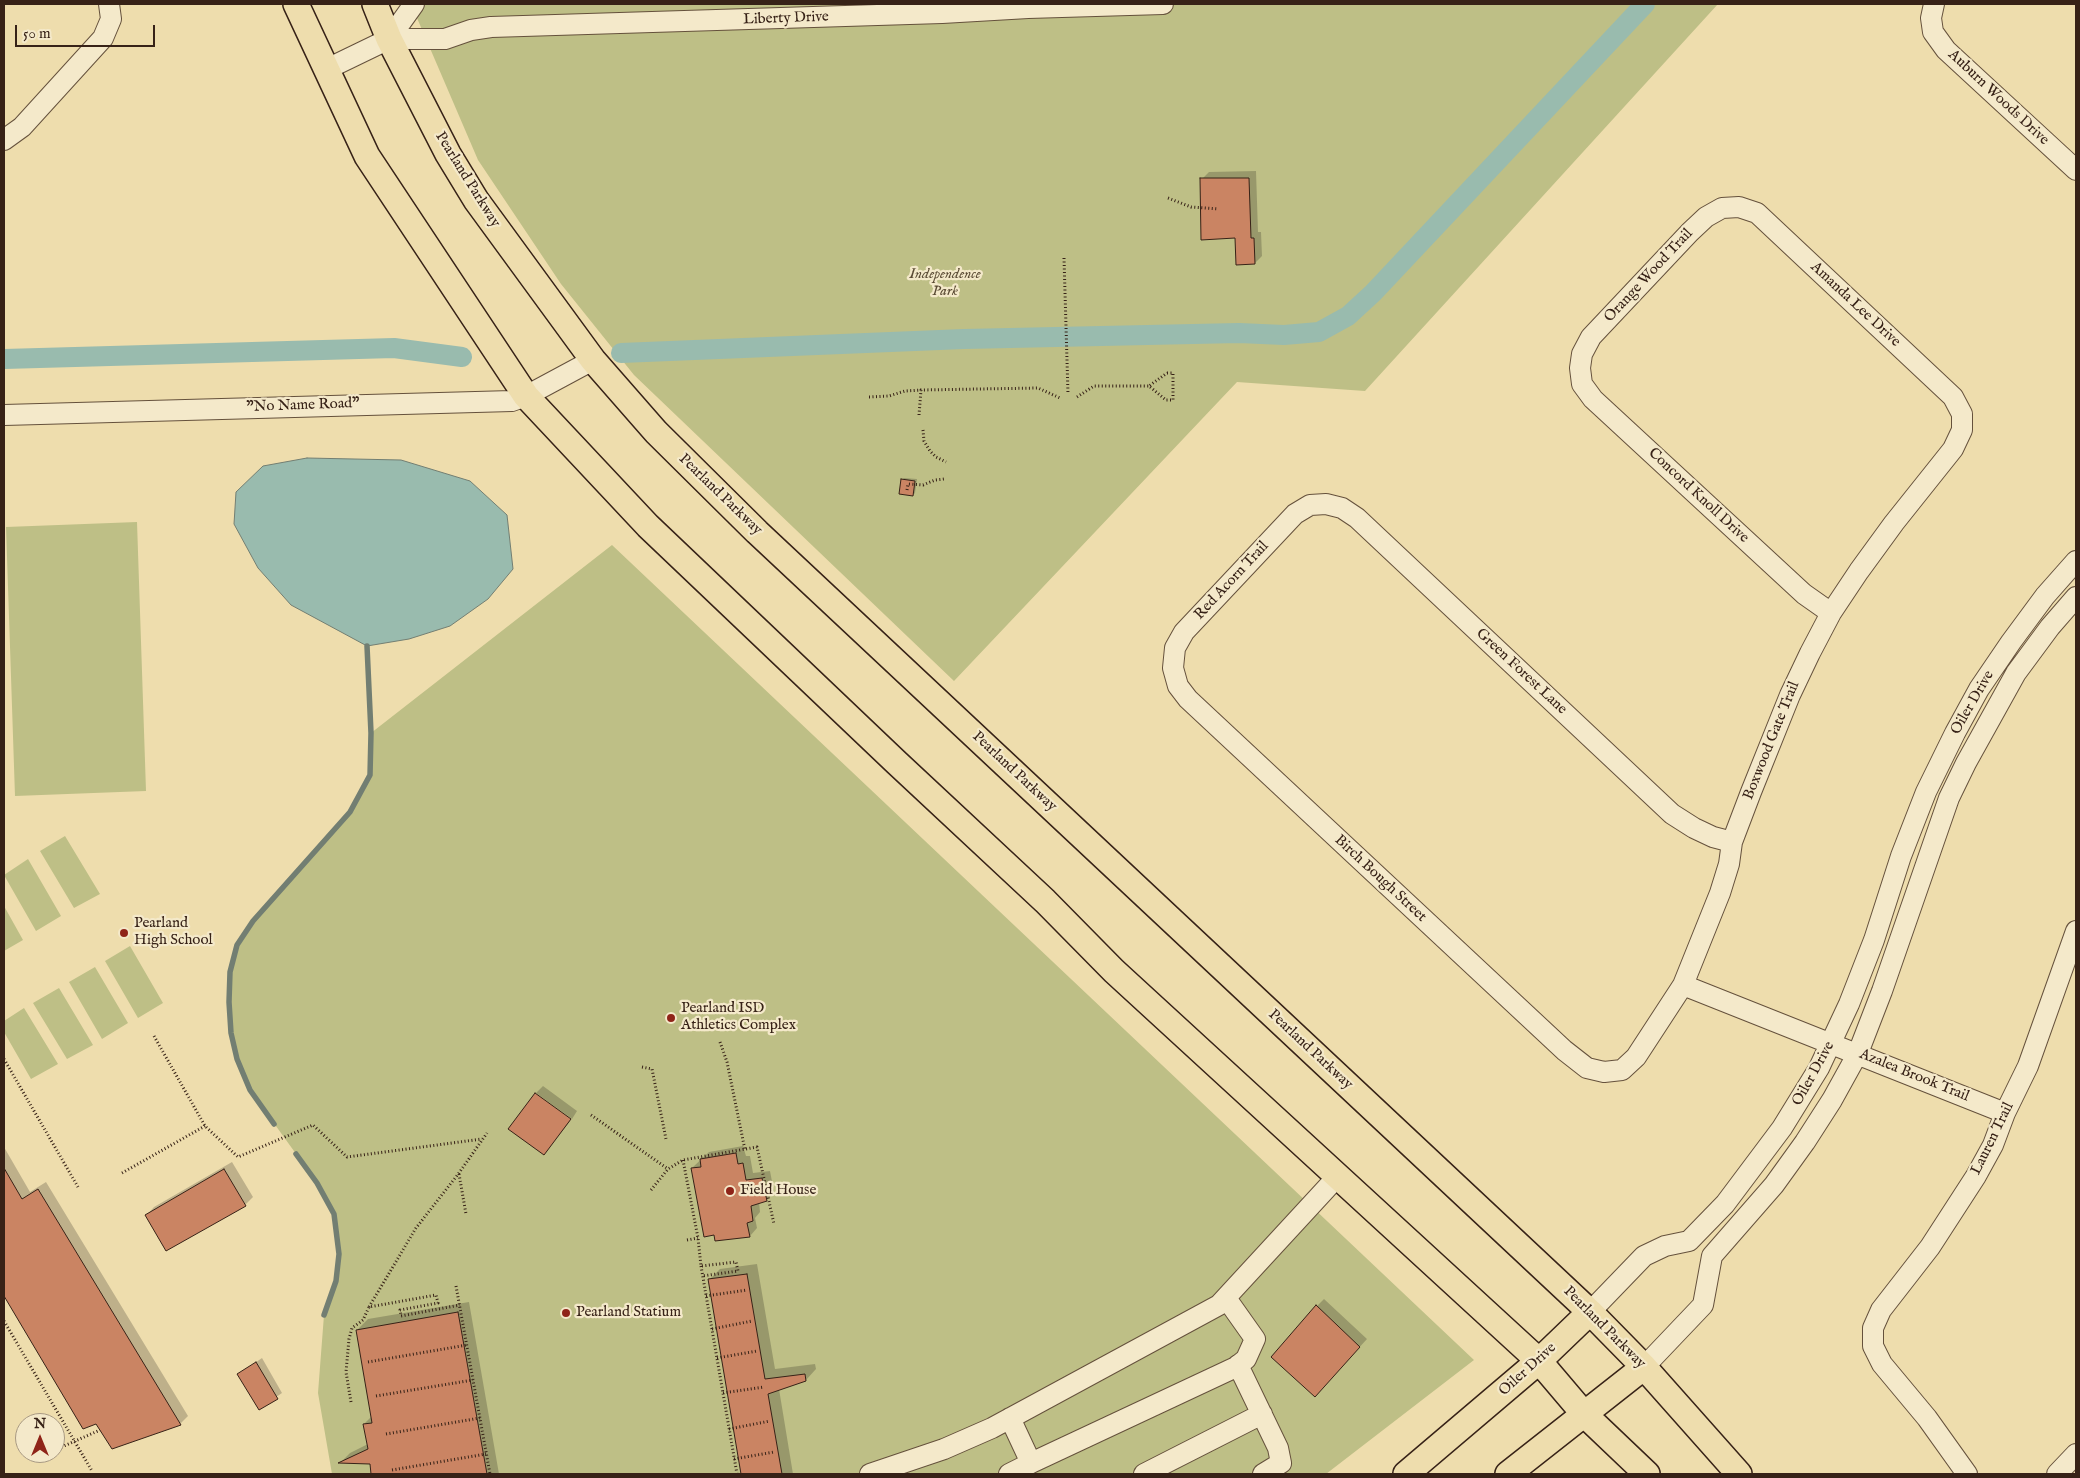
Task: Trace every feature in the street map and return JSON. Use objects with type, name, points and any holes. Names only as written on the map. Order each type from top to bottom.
[{"type":"main road","points":[[296,4],[367,156],[526,396],[655,533],[1045,901],[1114,971],[1539,1362],[1584,1414],[1647,1474]]},
{"type":"main road","name":"Pearland Parkway","points":[[374,4],[389,40],[448,154],[476,200],[593,360],[656,432],[757,532],[1590,1312],[1644,1367],[1739,1474]]},
{"type":"main road","name":"Oiler Drive","points":[[1406,1474],[1539,1362],[1590,1312]]},
{"type":"main road","name":"Oiler Drive","points":[[1508,1474],[1644,1367]]},
{"type":"street","points":[[327,69],[389,40],[414,4]]},
{"type":"street","name":"Liberty Drive","points":[[389,40],[445,39],[471,30],[678,13],[942,13],[1024,6],[1163,4]]},
{"type":"street","points":[[4,140],[22,127],[103,38],[110,11]]},
{"type":"street","name":"Auburn Woods Drive","points":[[1933,11],[1933,32],[1946,50],[2076,170]]},
{"type":"street","name":"Orange Wood Trail","points":[[1580,368],[1582,354],[1591,337],[1690,232],[1706,217],[1722,208],[1739,207]]},
{"type":"street","name":"Amanda Lee Drive","points":[[1739,207],[1757,213],[1954,397],[1962,414]]},
{"type":"street","name":"\"No Name Road\"","points":[[4,415],[512,401],[526,396],[593,360]]},
{"type":"street","name":"Concord Knoll Drive","points":[[1580,368],[1582,384],[1593,399],[1804,594],[1831,613]]},
{"type":"street","name":"Boxwood Gate Trail","points":[[1604,1072],[1622,1070],[1636,1057],[1683,984],[1720,893],[1729,864],[1732,842],[1790,695],[1831,613],[1894,522],[1954,449],[1962,430],[1962,414]]},
{"type":"street","name":"Green Forest Lane","points":[[1310,505],[1326,504],[1342,508],[1357,518],[1672,814],[1713,837],[1732,842]]},
{"type":"street","name":"Red Acorn Trail","points":[[1174,668],[1175,648],[1184,632],[1295,514],[1310,505]]},
{"type":"street","name":"Oiler Drive","points":[[1590,1312],[1644,1256],[1665,1246],[1689,1241],[1725,1204],[1782,1128],[1805,1092],[1831,1043],[1874,940],[1901,856],[1926,792],[1954,733],[1979,689],[2011,642],[2076,561]]},
{"type":"street","name":"Oiler Drive","points":[[1644,1367],[1703,1305],[1712,1256],[1780,1178],[1828,1107],[1858,1053],[1886,982],[1949,798],[1966,763],[2016,673],[2050,627],[2076,597]]},
{"type":"street","name":"Birch Bough Street","points":[[1174,668],[1178,686],[1188,699],[1564,1050],[1587,1068],[1604,1072]]},
{"type":"street","name":"Lauren Trail","points":[[1968,1474],[1927,1418],[1882,1364],[1874,1346],[1873,1328],[1881,1310],[1930,1247],[1976,1176],[1993,1145],[2005,1113],[2028,1066],[2076,931]]},
{"type":"street","name":"Azalea Brook Trail","points":[[1683,984],[2005,1113]]},
{"type":"street","points":[[870,1474],[944,1449],[1010,1418],[1177,1329],[1218,1305],[1337,1177]]},
{"type":"street","points":[[1009,1474],[1238,1365],[1246,1359],[1255,1338],[1226,1298]]},
{"type":"street","points":[[1238,1365],[1278,1448],[1281,1463],[1263,1474]]},
{"type":"street","points":[[1144,1474],[1262,1414]]},
{"type":"street","points":[[1010,1418],[1031,1463]]},
{"type":"street","points":[[2057,1474],[2076,1454]]},
{"type":"path","points":[[1168,198],[1191,207],[1218,209]]},
{"type":"path","points":[[1064,258],[1068,394]]},
{"type":"path","points":[[1077,397],[1094,386],[1149,386],[1168,373],[1173,373],[1173,400],[1166,400],[1149,386]]},
{"type":"path","points":[[869,397],[889,396],[905,391],[921,390],[1038,388],[1060,398]]},
{"type":"path","points":[[919,415],[921,390]]},
{"type":"path","points":[[923,430],[924,441],[930,450],[936,457],[946,462]]},
{"type":"path","points":[[907,490],[908,484],[923,485],[935,480],[944,479]]},
{"type":"path","points":[[154,1036],[205,1126],[238,1157],[313,1125],[347,1157],[482,1139]]},
{"type":"path","points":[[720,1042],[727,1062],[744,1150]]},
{"type":"path","points":[[4,1059],[78,1188]]},
{"type":"path","points":[[642,1067],[652,1069],[666,1139]]},
{"type":"path","points":[[591,1116],[668,1169]]},
{"type":"path","points":[[122,1174],[205,1126]]},
{"type":"path","points":[[351,1402],[346,1372],[349,1338],[352,1328],[362,1320],[416,1228],[459,1173],[487,1133]]},
{"type":"path","points":[[652,1190],[668,1169],[683,1160],[757,1147],[774,1224]]},
{"type":"path","points":[[683,1160],[698,1238],[702,1276],[737,1474]]},
{"type":"path","points":[[459,1173],[466,1214]]},
{"type":"path","points":[[687,1240],[698,1238]]},
{"type":"path","points":[[701,1266],[736,1262],[738,1271],[702,1276]]},
{"type":"path","points":[[456,1286],[490,1474]]},
{"type":"path","points":[[706,1296],[747,1290]]},
{"type":"path","points":[[369,1307],[436,1295],[438,1303],[400,1310]]},
{"type":"path","points":[[399,1301],[401,1316],[460,1305]]},
{"type":"path","points":[[4,1321],[92,1471]]},
{"type":"path","points":[[712,1329],[752,1322]]},
{"type":"path","points":[[368,1362],[467,1345]]},
{"type":"path","points":[[717,1358],[757,1351]]},
{"type":"path","points":[[376,1396],[473,1380]]},
{"type":"path","points":[[723,1394],[764,1387]]},
{"type":"path","points":[[386,1434],[480,1418]]},
{"type":"path","points":[[729,1429],[770,1421]]},
{"type":"path","points":[[65,1445],[100,1430]]},
{"type":"path","points":[[734,1459],[774,1452]]},
{"type":"path","points":[[392,1470],[486,1454]]},
{"type":"green space","name":"Independence Park","points":[[411,4],[1718,4],[1365,391],[1237,382],[954,681],[634,375],[561,284],[478,160]]},
{"type":"green space","points":[[137,522],[146,791],[15,796],[6,527]]},
{"type":"green space","name":"Pearland ISD Athletics Complex","points":[[612,545],[1474,1360],[1326,1474],[332,1474],[318,1393],[324,1315],[336,1281],[339,1254],[334,1214],[317,1183],[250,1090],[237,1059],[231,1033],[229,1002],[230,972],[237,945],[253,921],[350,812],[370,775],[371,733]]},
{"type":"green space","points":[[65,836],[100,894],[74,908],[40,851]]},
{"type":"green space","points":[[28,859],[61,916],[36,931],[4,875]]},
{"type":"green space","points":[[4,906],[23,940],[4,951]]},
{"type":"green space","points":[[130,946],[163,1003],[138,1018],[105,961]]},
{"type":"green space","points":[[95,967],[128,1023],[102,1039],[69,982]]},
{"type":"green space","points":[[59,988],[93,1045],[67,1059],[33,1003]]},
{"type":"green space","points":[[24,1008],[58,1064],[31,1079],[4,1032],[4,1021]]},
{"type":"shaded area","points":[[307,458],[401,460],[470,481],[507,515],[513,569],[488,599],[450,626],[409,639],[367,646],[291,605],[258,568],[234,524],[236,492],[263,466]]},
{"type":"building","points":[[1200,178],[1249,178],[1251,238],[1254,238],[1255,264],[1236,265],[1235,238],[1201,240]]},
{"type":"building","points":[[901,479],[915,481],[913,496],[899,494]]},
{"type":"building","points":[[535,1093],[571,1119],[544,1155],[508,1129]]},
{"type":"building","name":"Field House","points":[[736,1153],[738,1164],[743,1163],[746,1180],[762,1178],[767,1201],[751,1206],[753,1221],[747,1223],[750,1237],[715,1241],[714,1235],[704,1237],[691,1168],[701,1167],[700,1159]]},
{"type":"building","points":[[4,1168],[22,1199],[38,1189],[181,1425],[112,1449],[96,1424],[83,1429],[4,1296]]},
{"type":"building","points":[[224,1169],[246,1206],[166,1251],[145,1215]]},
{"type":"building","points":[[747,1274],[765,1379],[805,1374],[806,1381],[768,1394],[782,1474],[741,1474],[708,1279]]},
{"type":"building","points":[[1316,1305],[1360,1347],[1315,1397],[1271,1357]]},
{"type":"building","points":[[458,1312],[487,1474],[371,1474],[370,1464],[338,1463],[368,1449],[363,1424],[372,1423],[356,1330]]},
{"type":"building","points":[[256,1362],[278,1399],[259,1410],[237,1374]]},
{"type":"waterway","points":[[621,353],[964,339],[1239,333],[1284,335],[1319,332],[1348,316],[1373,293],[1645,4]]},
{"type":"waterway","points":[[4,359],[394,348],[462,357]]},
{"type":"waterway","points":[[274,1124],[250,1090],[237,1059],[231,1033],[230,972],[237,945],[253,921],[350,812],[370,775],[371,733],[367,646]]},
{"type":"waterway","points":[[296,1154],[317,1183],[334,1214],[339,1254],[336,1281],[324,1315]]},
{"type":"place","name":"Pearland High School","points":[[124,933]]},
{"type":"place","name":"Pearland ISD Athletics Complex","points":[[671,1018]]},
{"type":"place","name":"Field House","points":[[730,1191]]},
{"type":"place","name":"Pearland Statium","points":[[566,1313]]}]
